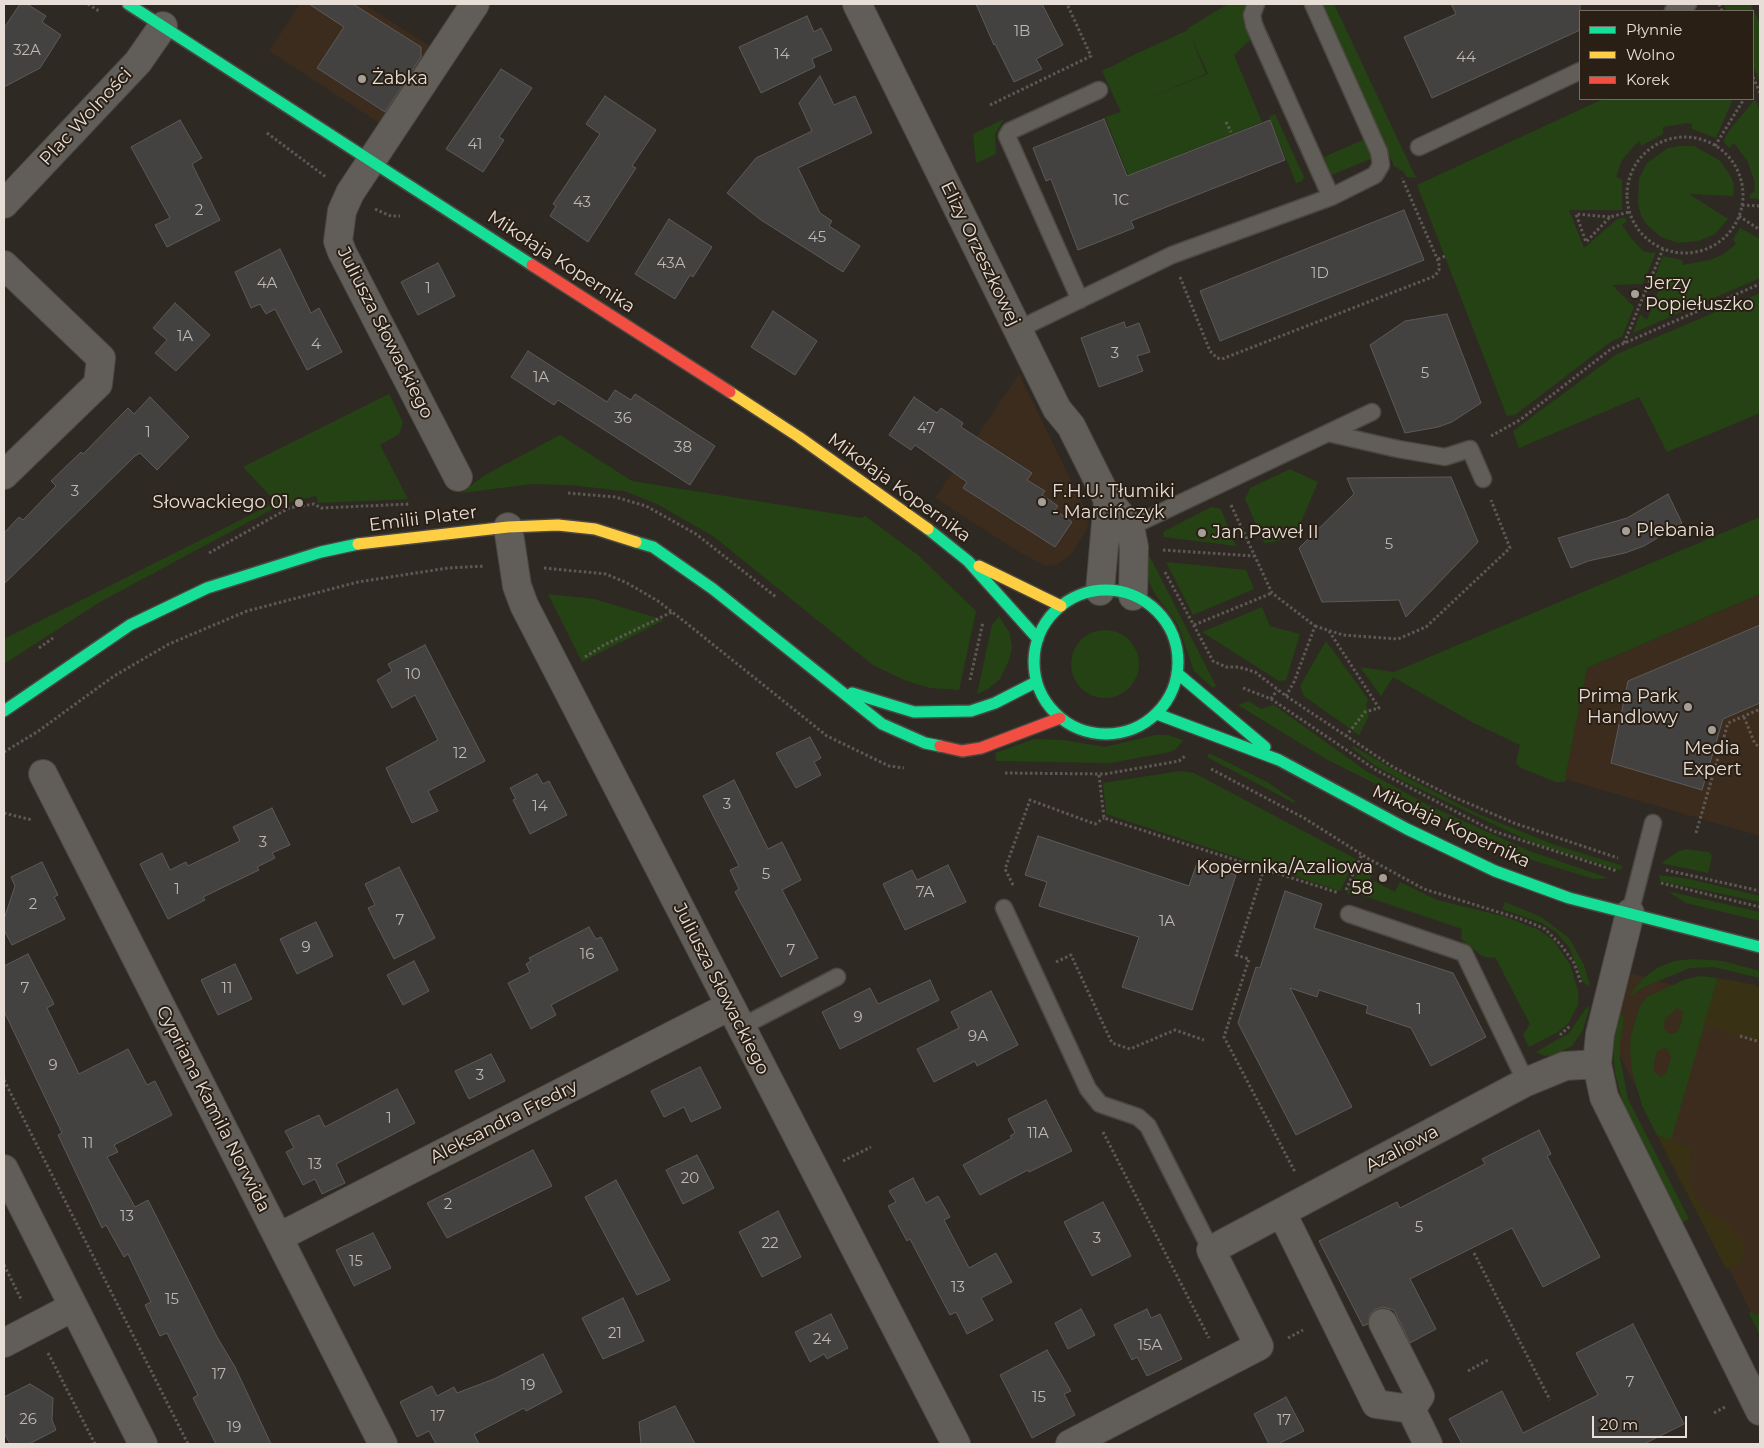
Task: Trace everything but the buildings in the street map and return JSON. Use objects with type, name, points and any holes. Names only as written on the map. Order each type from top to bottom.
[{"type":"street","name":"Mikołaja Kopernika","points":[[128,4],[799,437],[907,513],[968,561],[1038,639]]},
{"type":"street","name":"Juliusza Słowackiego","points":[[458,477],[338,241],[342,211],[371,160],[475,4]]},
{"type":"street","name":"Elizy Orzeszkowej","points":[[856,4],[1056,410],[1071,426],[1108,500],[1130,527]]},
{"type":"street","name":"Plac Wolności","points":[[4,204],[138,62],[163,26]]},
{"type":"street","points":[[4,265],[101,358],[98,384],[4,475]]},
{"type":"street","points":[[1100,591],[1108,500]]},
{"type":"street","name":"Emilii Plater","points":[[4,711],[130,624],[207,588],[321,552],[370,542],[508,527],[558,525],[595,529],[653,547],[713,589],[882,724],[925,743],[962,751],[981,748],[1060,718]]},
{"type":"street","name":"Juliusza Słowackiego","points":[[508,527],[517,586],[524,605],[956,1444]]},
{"type":"street","points":[[1130,527],[1134,547],[1133,596]]},
{"type":"street","name":"Mikołaja Kopernika","points":[[968,561],[1062,606]]},
{"type":"street","points":[[1100,591],[1117,591],[1133,596],[1154,608],[1169,627],[1177,649],[1177,673],[1170,695],[1157,714],[1133,729],[1120,733],[1099,734],[1078,729],[1060,718],[1045,702],[1036,682],[1034,660],[1038,639],[1047,621],[1062,606],[1080,596],[1100,591]]},
{"type":"street","name":"Mikołaja Kopernika","points":[[1177,673],[1280,760]]},
{"type":"street","name":"Emilii Plater","points":[[836,689],[914,712],[971,711],[995,703],[1036,682]]},
{"type":"street","name":"Mikołaja Kopernika","points":[[1157,714],[1280,760],[1407,829],[1495,871],[1569,898],[1760,947]]},
{"type":"street","name":"Cypriana Kamila Norwida","points":[[43,774],[384,1444]]},
{"type":"street","points":[[1630,914],[1600,1034],[1597,1064],[1604,1097],[1613,1119],[1760,1411]]},
{"type":"street","name":"Aleksandra Fredry","points":[[278,1237],[736,1017]]},
{"type":"street","name":"Azaliowa","points":[[1211,1250],[1526,1082],[1566,1066],[1597,1064]]},
{"type":"street","points":[[4,1169],[143,1444]]},
{"type":"street","points":[[1282,1213],[1376,1404],[1411,1409]]},
{"type":"street","points":[[1070,1444],[1260,1346],[1211,1250]]},
{"type":"street","points":[[4,1342],[73,1307]]},
{"type":"street","points":[[1383,1323],[1420,1396],[1411,1409]]},
{"type":"street","points":[[1411,1409],[1428,1444]]},
{"type":"lane","points":[[1256,4],[1252,15],[1254,25],[1331,197]]},
{"type":"lane","points":[[1017,330],[1172,256],[1331,197],[1375,175],[1382,165],[1381,158],[1313,4]]},
{"type":"lane","points":[[1675,10],[1688,4]]},
{"type":"lane","points":[[1419,146],[1579,71]]},
{"type":"lane","points":[[1080,300],[1007,136],[1010,131],[1099,90]]},
{"type":"lane","points":[[1130,527],[1372,412]]},
{"type":"lane","points":[[1328,433],[1398,450],[1445,457],[1470,448],[1483,479]]},
{"type":"lane","points":[[1630,914],[1653,823]]},
{"type":"lane","points":[[1004,908],[1088,1089],[1100,1104],[1138,1117],[1148,1126],[1211,1250]]},
{"type":"lane","points":[[1351,915],[1464,953],[1526,1082]]},
{"type":"lane","points":[[736,1017],[838,977]]},
{"type":"path","points":[[990,105],[1091,56],[1067,4]]},
{"type":"path","points":[[1715,146],[1743,100]]},
{"type":"path","points":[[1226,122],[1230,132]]},
{"type":"path","points":[[267,133],[323,175]]},
{"type":"path","points":[[1682,137],[1699,139],[1715,146],[1728,157],[1737,172],[1742,188],[1742,205],[1739,216],[1731,230],[1721,241],[1707,249],[1685,253],[1662,249],[1642,234],[1629,212],[1627,194],[1630,177],[1637,162],[1649,150],[1664,141],[1682,137]]},
{"type":"path","points":[[1178,272],[1210,351],[1217,358],[1222,359],[1435,276],[1439,273],[1438,259],[1402,179]]},
{"type":"path","points":[[1742,205],[1760,206]]},
{"type":"path","points":[[1610,218],[1586,242],[1576,214],[1610,218],[1629,212]]},
{"type":"path","points":[[1739,216],[1760,230]]},
{"type":"path","points":[[1624,343],[1662,249]]},
{"type":"path","points":[[1438,259],[1445,256]]},
{"type":"path","points":[[1470,448],[1520,420],[1611,349],[1760,284]]},
{"type":"path","points":[[1221,484],[1272,593],[1315,626],[1343,635],[1398,639],[1426,627],[1510,548],[1483,479]]},
{"type":"path","points":[[1156,549],[1254,556]]},
{"type":"path","points":[[4,752],[37,732],[114,676],[177,640],[247,612],[358,582],[448,568],[484,566]]},
{"type":"path","points":[[1162,567],[1213,661],[1226,667],[1239,667],[1255,672],[1277,690],[1393,767],[1448,795],[1514,823],[1640,871],[1760,907]]},
{"type":"path","points":[[1194,625],[1272,593]]},
{"type":"path","points":[[584,658],[604,645],[672,612]]},
{"type":"path","points":[[968,686],[986,612]]},
{"type":"path","points":[[1286,696],[1294,682],[1315,626]]},
{"type":"path","points":[[1328,630],[1379,708],[1365,712],[1346,736]]},
{"type":"path","points":[[1277,690],[1271,699],[1376,770],[1493,831],[1582,861],[1760,891]]},
{"type":"path","points":[[1696,833],[1728,723],[1760,710]]},
{"type":"path","points":[[1744,716],[1755,744],[1760,747]]},
{"type":"path","points":[[1186,756],[1194,760]]},
{"type":"path","points":[[1203,764],[1304,818],[1424,889],[1524,920],[1545,929],[1561,945],[1574,964],[1582,990]]},
{"type":"path","points":[[1099,775],[1104,818]]},
{"type":"path","points":[[1014,886],[1005,869],[1030,800],[1095,824],[1104,818]]},
{"type":"path","points":[[1104,818],[1357,899],[1351,915]]},
{"type":"path","points":[[1344,894],[1362,854]]},
{"type":"path","points":[[1264,869],[1236,955],[1249,959],[1224,1037],[1296,1173]]},
{"type":"path","points":[[1050,965],[1071,955],[1112,1043],[1130,1049],[1175,1030],[1204,1040]]},
{"type":"path","points":[[1554,1038],[1566,1031],[1574,1020]]},
{"type":"path","points":[[1740,1036],[1760,1042]]},
{"type":"path","points":[[4,1080],[188,1444]]},
{"type":"path","points":[[1100,1104],[1096,1119],[1223,1365]]},
{"type":"path","points":[[840,1163],[871,1147]]},
{"type":"path","points":[[1474,1253],[1550,1400]]},
{"type":"path","points":[[1468,1371],[1488,1360]]},
{"type":"path","points":[[1714,1413],[1725,1407]]},
{"type":"shaded area","points":[[300,4],[364,4],[431,47],[381,124],[269,51]]},
{"type":"shaded area","points":[[1019,374],[1089,517],[1087,529],[1071,554],[1056,565],[1045,566],[1019,552],[935,498]]},
{"type":"shaded area","name":"Prima Park Handlowy","points":[[1760,594],[1760,836],[1564,779],[1587,668]]},
{"type":"shaded area","points":[[1631,973],[1760,1010],[1760,1330],[1600,1017]]},
{"type":"green space","points":[[1228,4],[1247,4],[1243,11],[1243,17],[1251,39],[1234,55],[1262,122],[1128,175],[1105,117],[1121,112],[1102,71],[1127,59],[1131,69],[1127,58],[1188,30],[1188,28]],"holes":[[[1190,34],[1208,74],[1145,99],[1206,74]]]},
{"type":"green space","points":[[1320,4],[1334,4],[1416,178],[1406,177],[1404,172],[1394,166]]},
{"type":"green space","points":[[1723,4],[1751,5],[1753,10],[1726,10]]},
{"type":"green space","points":[[1754,11],[1760,24],[1760,82],[1754,68]]},
{"type":"green space","points":[[1755,99],[1760,111],[1760,199],[1749,198],[1750,194],[1754,192],[1755,183],[1748,162],[1734,143],[1729,148],[1723,141]]},
{"type":"green space","points":[[1601,100],[1733,100],[1716,138],[1692,129],[1692,124],[1687,123],[1663,127],[1663,134],[1641,146],[1640,141],[1635,145],[1622,160],[1616,177],[1622,180],[1622,210],[1569,210],[1584,248],[1616,220],[1624,217],[1627,221],[1622,225],[1630,237],[1643,251],[1656,252],[1643,284],[1612,285],[1634,307],[1622,337],[1613,340],[1515,415],[1507,416],[1417,185]]},
{"type":"green space","points":[[1275,114],[1304,177],[1302,181],[1296,183],[1269,117]]},
{"type":"green space","points":[[1004,119],[995,134],[996,154],[976,163],[973,134]]},
{"type":"green space","points":[[1365,139],[1373,158],[1331,175],[1324,157]]},
{"type":"green space","points":[[1694,146],[1719,160],[1729,173],[1734,184],[1733,196],[1689,194],[1728,219],[1715,234],[1698,241],[1679,243],[1661,237],[1648,226],[1641,216],[1638,203],[1639,178],[1647,163],[1668,148]]},
{"type":"green space","points":[[1740,228],[1760,239],[1760,278],[1633,333],[1640,314],[1647,320],[1661,284],[1652,284],[1663,256],[1682,260],[1683,265],[1710,260],[1724,254],[1736,244],[1733,239]]},
{"type":"green space","points":[[1760,293],[1760,413],[1667,452],[1639,397],[1519,448],[1513,431],[1617,354]]},
{"type":"green space","points":[[389,394],[403,422],[399,434],[380,445],[408,499],[318,503],[316,496],[282,504],[100,602],[4,664],[4,639],[276,502],[243,467]]},
{"type":"green space","points":[[560,435],[632,481],[862,518],[865,516],[918,555],[976,611],[959,690],[930,688],[904,680],[873,665],[713,536],[657,504],[624,491],[569,485],[533,484],[461,493],[485,475]]},
{"type":"green space","points":[[1290,469],[1318,482],[1296,534],[1274,542],[1264,543],[1245,499],[1250,488]]},
{"type":"green space","points":[[1211,507],[1221,509],[1236,546],[1164,537],[1163,532]]},
{"type":"green space","points":[[1760,517],[1760,594],[1587,668],[1565,778],[1567,779],[1564,782],[1556,782],[1521,768],[1516,763],[1520,745],[1472,722],[1393,677],[1381,696],[1360,667],[1394,672]]},
{"type":"green space","points":[[1145,557],[1150,557],[1216,686],[1213,688],[1194,671],[1178,625],[1155,594],[1147,578]]},
{"type":"green space","points":[[1166,562],[1246,570],[1254,589],[1193,615]]},
{"type":"green space","points":[[548,594],[594,599],[664,620],[582,662]]},
{"type":"green space","points":[[1262,607],[1270,626],[1300,634],[1286,680],[1279,681],[1202,632]]},
{"type":"green space","points":[[999,616],[1010,634],[1012,647],[1009,660],[1000,679],[988,689],[977,694],[992,625]]},
{"type":"green space","points":[[1105,630],[1118,633],[1129,640],[1136,651],[1139,664],[1136,677],[1129,688],[1118,695],[1105,698],[1092,695],[1081,688],[1074,677],[1071,664],[1074,651],[1081,640],[1092,633]]},
{"type":"green space","points":[[1326,641],[1368,699],[1366,705],[1369,716],[1359,735],[1304,696],[1300,686]]},
{"type":"green space","points":[[1249,701],[1261,709],[1274,705],[1366,771],[1428,805],[1532,852],[1609,878],[1594,879],[1519,856],[1326,759],[1238,705]]},
{"type":"green space","points":[[1155,735],[1167,735],[1183,740],[1176,749],[1170,752],[1110,763],[996,761],[995,753],[1034,739],[1063,740],[1105,747]]},
{"type":"green space","points":[[1353,746],[1410,779],[1478,814],[1552,844],[1623,866],[1620,870],[1531,842],[1407,783],[1374,765],[1352,748]]},
{"type":"green space","points":[[1209,753],[1267,782],[1295,801],[1294,803],[1207,757]]},
{"type":"green space","points":[[1180,771],[1194,773],[1356,859],[1340,891],[1106,814],[1103,783]]},
{"type":"green space","points":[[1686,849],[1709,852],[1712,856],[1708,873],[1661,863],[1679,851]]},
{"type":"green space","points":[[1363,862],[1375,869],[1370,879],[1395,892],[1400,882],[1437,900],[1506,917],[1539,930],[1553,940],[1570,964],[1578,991],[1578,1005],[1568,1024],[1558,1032],[1529,1047],[1523,1035],[1530,1024],[1495,957],[1482,956],[1461,939],[1462,929],[1353,892],[1351,895],[1347,893]]},
{"type":"green space","points":[[1659,875],[1689,879],[1760,896],[1760,902],[1660,881]]},
{"type":"green space","points":[[1667,891],[1760,912],[1760,921],[1686,903]]},
{"type":"green space","points":[[1505,902],[1541,917],[1569,938],[1584,965],[1590,987],[1583,982],[1569,947],[1557,933],[1542,923],[1502,909]]},
{"type":"green space","points":[[1693,959],[1723,961],[1760,971],[1760,978],[1713,967],[1690,968],[1646,986],[1629,996],[1642,979],[1657,968],[1674,961]]},
{"type":"green space","points":[[1700,976],[1718,978],[1671,1140],[1657,1135],[1642,1105],[1632,1071],[1631,1035],[1640,1006],[1647,997],[1686,979]],"holes":[[[1677,1008],[1683,1012],[1681,1025],[1676,1033],[1669,1034],[1664,1029],[1665,1019]],[[1663,1048],[1668,1049],[1671,1057],[1667,1072],[1661,1077],[1654,1072],[1654,1062],[1657,1051]]]},
{"type":"green space","points":[[1590,1006],[1583,1030],[1572,1046],[1554,1055],[1545,1056],[1536,1052],[1569,1033],[1586,1008]]},
{"type":"green space","points":[[1620,1013],[1624,1019],[1620,1042],[1620,1058],[1628,1099],[1689,1219],[1683,1222],[1630,1120],[1621,1096],[1615,1073],[1613,1047]]},
{"type":"green space","points":[[1749,1312],[1760,1315],[1760,1336],[1750,1315]]},
{"type":"sand","points":[[1718,978],[1756,985],[1760,990],[1760,1042],[1703,1025]]},
{"type":"sand","points":[[1657,1135],[1691,1148],[1689,1179],[1695,1198],[1706,1210],[1730,1225],[1745,1246],[1744,1256],[1737,1266],[1726,1269]]},
{"type":"traffic: fast","points":[[128,4],[532,265]]},
{"type":"traffic: fast","points":[[928,529],[968,561],[1038,639]]},
{"type":"traffic: fast","points":[[636,542],[653,547],[713,589],[882,724],[925,743],[940,746]]},
{"type":"traffic: fast","points":[[4,711],[130,625],[207,588],[321,552],[358,544]]},
{"type":"traffic: fast","points":[[1106,590],[1133,596],[1146,602],[1157,611],[1166,622],[1172,635],[1178,662],[1172,689],[1166,702],[1157,713],[1146,722],[1133,728],[1106,734],[1079,728],[1066,722],[1055,713],[1046,702],[1040,689],[1034,662],[1040,635],[1046,622],[1055,611],[1066,602],[1079,596],[1106,590]]},
{"type":"traffic: fast","points":[[1177,673],[1265,747]]},
{"type":"traffic: fast","points":[[852,693],[914,712],[971,711],[995,703],[1036,682]]},
{"type":"traffic: fast","points":[[1157,714],[1279,760],[1407,829],[1495,871],[1569,898],[1760,947]]},
{"type":"traffic: slow","points":[[730,392],[799,437],[928,529]]},
{"type":"traffic: slow","points":[[358,544],[508,527],[558,525],[595,529],[636,542]]},
{"type":"traffic: slow","points":[[979,566],[1061,606]]},
{"type":"traffic: jam","points":[[532,265],[730,392]]},
{"type":"traffic: jam","points":[[940,746],[962,751],[981,748],[1060,718]]},
{"type":"place","name":"Żabka","points":[[362,79]]},
{"type":"place","name":"Jerzy Popiełuszko","points":[[1635,294]]},
{"type":"place","name":"F.H.U. Tłumiki - Marcińczyk","points":[[1042,502]]},
{"type":"place","name":"Słowackiego 01","points":[[299,503]]},
{"type":"place","name":"Plebania","points":[[1626,531]]},
{"type":"place","name":"Jan Paweł II","points":[[1202,533]]},
{"type":"place","name":"Prima Park Handlowy","points":[[1688,707]]},
{"type":"place","name":"Media Expert","points":[[1712,730]]},
{"type":"place","name":"Kopernika/Azaliowa 58","points":[[1383,878]]}]
